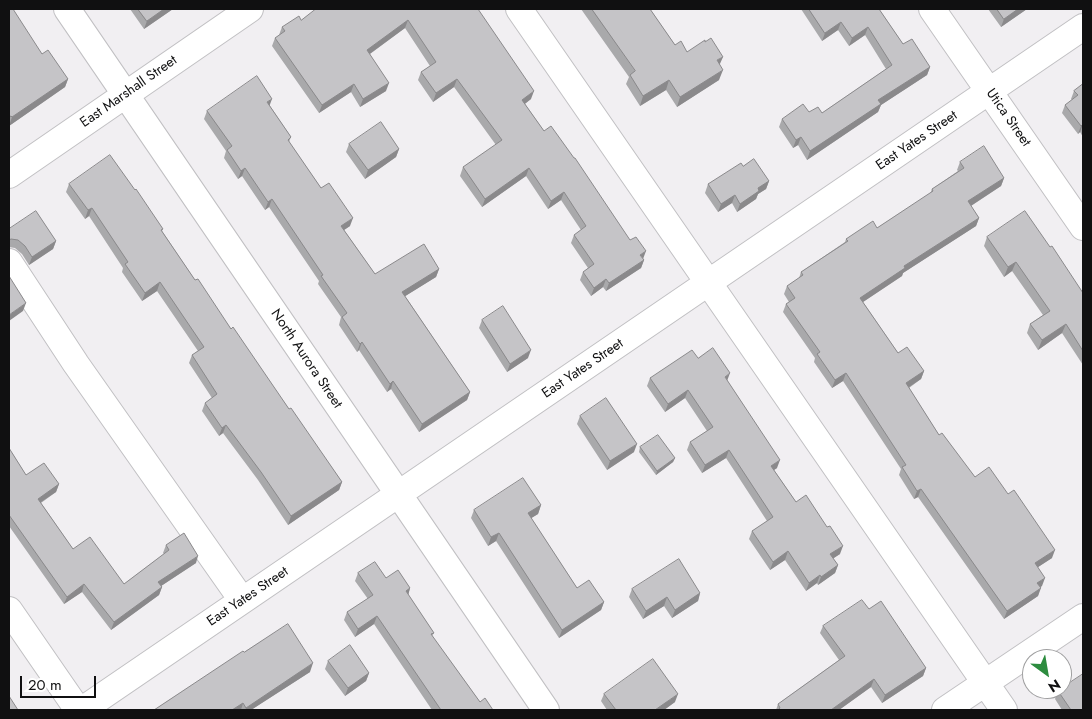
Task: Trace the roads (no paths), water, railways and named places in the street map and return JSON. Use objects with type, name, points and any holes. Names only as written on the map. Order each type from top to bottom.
[{"type":"street","name":"North Aurora Street","points":[[67,9],[546,710]]},
{"type":"street","name":"East Marshall Street","points":[[9,175],[250,9]]},
{"type":"street","points":[[519,9],[1004,710]]},
{"type":"street","name":"Utica Street","points":[[932,9],[1083,227]]},
{"type":"street","name":"East Yates Street","points":[[82,710],[1083,27]]},
{"type":"street","points":[[9,262],[76,364],[242,600]]},
{"type":"street","points":[[9,610],[78,710]]},
{"type":"street","points":[[945,710],[1083,617]]}]
